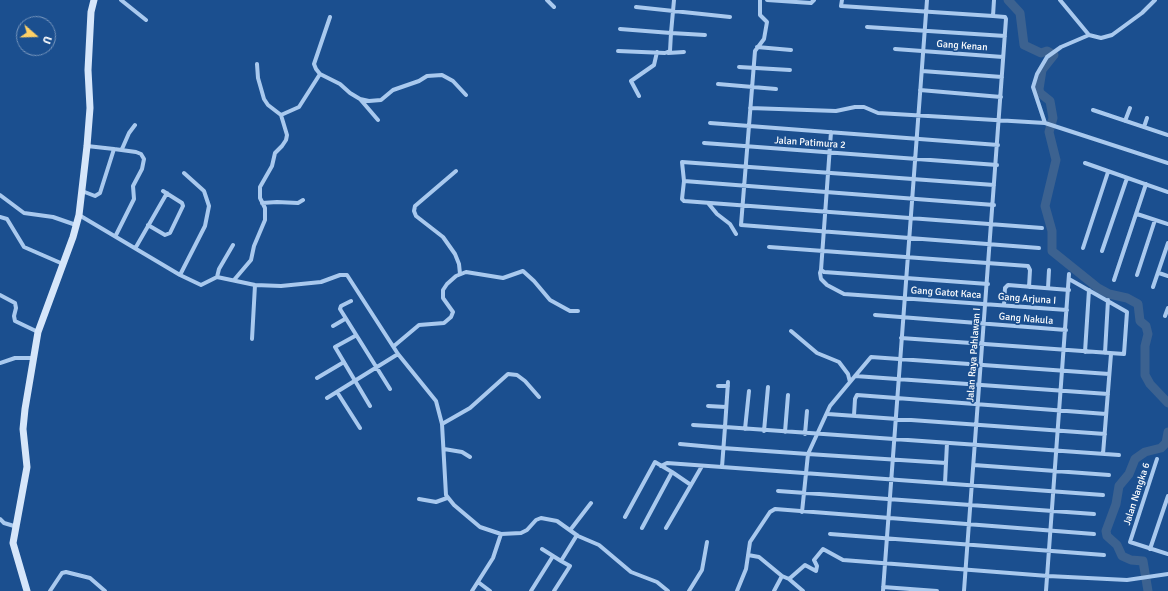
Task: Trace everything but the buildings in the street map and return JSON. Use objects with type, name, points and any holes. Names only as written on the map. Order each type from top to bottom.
[{"type":"street","points":[[27,591],[13,546],[14,526],[27,467],[23,429],[32,358],[38,332],[63,264],[72,224],[79,215],[90,108],[88,70],[91,12],[94,0]]},
{"type":"street","points":[[121,0],[146,20]]},
{"type":"street","points":[[548,0],[554,7]]},
{"type":"street","points":[[668,53],[670,51],[674,0]]},
{"type":"street","points":[[760,0],[760,15],[767,22],[764,39],[755,51],[741,225],[1039,248]]},
{"type":"street","points":[[767,0],[811,3],[814,0]]},
{"type":"street","points":[[842,0],[841,6],[993,16],[994,0]]},
{"type":"street","points":[[927,0],[894,439],[891,459],[883,589],[937,591]]},
{"type":"street","points":[[1060,0],[1089,35],[1101,38],[1112,35],[1142,13],[1155,0]]},
{"type":"street","points":[[636,7],[730,17]]},
{"type":"street","name":"Jalan Raya Pahlawan I","points":[[964,591],[994,205],[994,185],[997,165],[1002,76],[1001,56],[1005,36],[1006,18],[993,16]]},
{"type":"street","points":[[330,17],[314,64],[320,74],[340,84],[350,94],[360,99],[369,101],[381,100],[387,93],[427,76],[442,75],[453,81],[466,95]]},
{"type":"street","points":[[867,28],[1005,36]]},
{"type":"street","points":[[620,29],[705,35]]},
{"type":"street","points":[[1046,123],[1033,87],[1037,74],[1054,50],[1089,35]]},
{"type":"street","points":[[757,47],[791,50]]},
{"type":"street","name":"Gang Kenan","points":[[896,49],[1001,56]]},
{"type":"street","points":[[618,51],[668,53],[684,52]]},
{"type":"street","points":[[638,96],[631,81],[654,65],[657,52]]},
{"type":"street","points":[[234,280],[251,260],[254,246],[265,220],[265,208],[262,203],[260,192],[262,182],[272,166],[275,153],[286,140],[286,134],[280,115],[268,105],[264,99],[256,64]]},
{"type":"street","points":[[739,67],[790,70]]},
{"type":"street","points":[[922,71],[1002,76]]},
{"type":"street","points":[[280,115],[299,107],[320,74]]},
{"type":"street","points":[[718,84],[776,89]]},
{"type":"street","points":[[920,90],[1001,97]]},
{"type":"street","points":[[360,99],[378,120]]},
{"type":"street","points":[[750,108],[836,111],[855,107],[864,108],[878,113],[918,114],[1046,123],[1168,163]]},
{"type":"street","points":[[1126,121],[1130,108]]},
{"type":"street","points":[[1093,110],[1168,136]]},
{"type":"street","points":[[1144,128],[1147,118]]},
{"type":"street","points":[[710,123],[998,145]]},
{"type":"street","points":[[122,149],[129,133],[135,125]]},
{"type":"street","points":[[831,132],[821,270],[824,272],[988,284]]},
{"type":"street","name":"Jalan Patimura 2","points":[[704,143],[997,165]]},
{"type":"street","points":[[87,146],[114,150],[122,149],[136,152],[141,154],[144,159],[133,186],[134,199],[116,235]]},
{"type":"street","points":[[82,191],[95,196],[100,193],[114,150]]},
{"type":"street","points":[[994,185],[682,162],[684,181],[682,201],[1042,228]]},
{"type":"street","points":[[1085,163],[1168,192]]},
{"type":"street","points":[[456,171],[415,206],[414,211],[416,216],[443,238],[455,254],[459,264],[460,274]]},
{"type":"street","points":[[1083,248],[1108,172]]},
{"type":"street","points":[[180,275],[205,226],[209,206],[204,191],[184,173]]},
{"type":"street","points":[[1102,251],[1127,178]]},
{"type":"street","points":[[684,181],[994,205]]},
{"type":"street","points":[[1114,280],[1146,184]]},
{"type":"street","points":[[136,247],[165,192],[180,201],[183,206],[170,233],[165,235],[148,225]]},
{"type":"street","points":[[0,195],[20,211],[53,217],[72,224]]},
{"type":"street","points":[[262,203],[298,203],[303,200]]},
{"type":"street","points":[[708,203],[717,214],[730,224],[736,234]]},
{"type":"street","points":[[1137,214],[1168,224]]},
{"type":"street","points":[[79,215],[116,235],[180,275],[201,285],[217,277],[255,285],[299,285],[321,282],[340,275],[347,275],[398,354],[434,396],[442,424],[447,498],[480,527],[501,534],[521,533],[527,530],[536,520],[545,518],[558,521],[577,535],[599,545],[631,572],[657,582],[668,591]]},
{"type":"street","points":[[0,217],[6,219],[24,247],[63,264]]},
{"type":"street","points":[[1137,275],[1155,220]]},
{"type":"street","points":[[1154,287],[1168,243]]},
{"type":"street","points":[[217,277],[219,269],[233,245]]},
{"type":"street","points":[[769,248],[1029,268],[1029,286]]},
{"type":"street","name":"Gang Gatot Kaca","points":[[821,270],[821,279],[842,293],[986,304]]},
{"type":"street","points":[[1048,288],[1049,270]]},
{"type":"street","points":[[394,346],[419,326],[444,323],[451,318],[453,312],[443,298],[443,290],[447,284],[460,274],[469,272],[480,276],[503,278],[523,271],[554,303],[570,311],[578,311]]},
{"type":"street","points":[[1159,273],[1168,276]]},
{"type":"street","points":[[901,338],[1064,350],[1085,352],[1105,353],[1121,355],[1125,351],[1128,314],[1125,310],[1069,277],[1066,330],[1064,350],[1062,371],[1058,430],[1056,472],[1046,591]]},
{"type":"street","points":[[252,339],[255,285]]},
{"type":"street","points":[[1004,305],[1006,285],[1068,290]]},
{"type":"street","points":[[1085,352],[1089,290]]},
{"type":"street","points":[[0,295],[16,304],[14,316],[15,321],[38,332]]},
{"type":"street","points":[[1105,353],[1108,300]]},
{"type":"street","points":[[351,301],[340,307],[356,336],[390,389]]},
{"type":"street","name":"Gang Arjuna I","points":[[986,304],[1067,310]]},
{"type":"street","points":[[1165,316],[1168,308]]},
{"type":"street","name":"Gang Nakula","points":[[875,315],[1066,330]]},
{"type":"street","points":[[333,326],[346,319]]},
{"type":"street","points":[[791,331],[817,353],[839,362],[848,374],[850,382]]},
{"type":"street","points":[[356,336],[335,346],[370,406]]},
{"type":"street","points":[[327,398],[398,354]]},
{"type":"street","points":[[1103,454],[1111,354]]},
{"type":"street","points":[[802,512],[808,454],[816,434],[830,406],[870,357],[1109,374]]},
{"type":"street","points":[[0,363],[15,358],[32,358]]},
{"type":"street","points":[[317,378],[344,362]]},
{"type":"street","points":[[442,424],[470,408],[508,374],[514,374],[525,380],[539,397]]},
{"type":"street","points":[[856,376],[1108,394]]},
{"type":"street","points":[[718,386],[728,384],[722,467]]},
{"type":"street","points":[[764,430],[768,387]]},
{"type":"street","points":[[745,429],[749,391]]},
{"type":"street","points":[[338,392],[360,428]]},
{"type":"street","points":[[785,432],[788,395]]},
{"type":"street","points":[[854,415],[855,399],[857,395],[1106,414]]},
{"type":"street","points":[[708,406],[726,407]]},
{"type":"street","points":[[805,434],[807,411]]},
{"type":"street","points":[[828,414],[1105,434]]},
{"type":"street","points":[[693,425],[805,434],[947,442],[1119,456]]},
{"type":"street","points":[[945,483],[947,442]]},
{"type":"street","points":[[680,444],[946,463]]},
{"type":"street","points":[[444,449],[462,452],[470,457]]},
{"type":"street","name":"Jalan Nangka 6","points":[[1157,459],[1130,542],[1168,554]]},
{"type":"street","points":[[625,517],[655,462],[691,485]]},
{"type":"street","points":[[661,466],[667,463],[1103,495]]},
{"type":"street","points":[[974,465],[1109,476]]},
{"type":"street","points":[[666,528],[702,466]]},
{"type":"street","points":[[642,528],[672,472]]},
{"type":"street","points":[[778,491],[1094,514]]},
{"type":"street","points":[[1150,549],[1168,496]]},
{"type":"street","points":[[419,499],[436,502],[447,498]]},
{"type":"street","points":[[570,529],[591,504]]},
{"type":"street","points":[[737,591],[746,569],[750,542],[770,512],[775,509],[887,519],[1094,534]]},
{"type":"street","points":[[0,519],[4,523],[14,526]]},
{"type":"street","points":[[472,591],[494,558],[501,534]]},
{"type":"street","points":[[830,534],[1104,555]]},
{"type":"street","points":[[561,560],[577,535]]},
{"type":"street","points":[[689,591],[702,570],[707,542]]},
{"type":"street","points":[[542,549],[570,566],[554,591]]},
{"type":"street","points":[[789,579],[805,565],[816,571],[817,566],[814,560],[822,549],[843,560],[1048,576],[1121,580],[1168,574]]},
{"type":"street","points":[[748,555],[759,557],[803,591]]},
{"type":"street","points":[[531,591],[553,556]]},
{"type":"street","points":[[50,591],[62,574],[66,572],[90,578],[105,591]]},
{"type":"street","points":[[774,591],[782,576]]},
{"type":"street","points":[[478,582],[490,591]]},
{"type":"waterway","points":[[1008,0],[1020,13],[1024,45],[1041,53],[1047,51],[1054,55],[1042,70],[1039,89],[1040,93],[1050,101],[1053,118],[1049,132],[1056,160],[1045,206],[1052,231],[1052,251],[1098,288],[1109,294],[1127,298],[1138,304],[1140,321],[1146,326],[1148,334],[1145,346],[1145,375],[1150,384],[1168,403]]},
{"type":"waterway","points":[[1148,591],[1143,561],[1131,560],[1122,556],[1117,545],[1107,536],[1106,531],[1116,504],[1119,486],[1129,474],[1135,459],[1145,452],[1161,448],[1166,443],[1168,432]]}]
